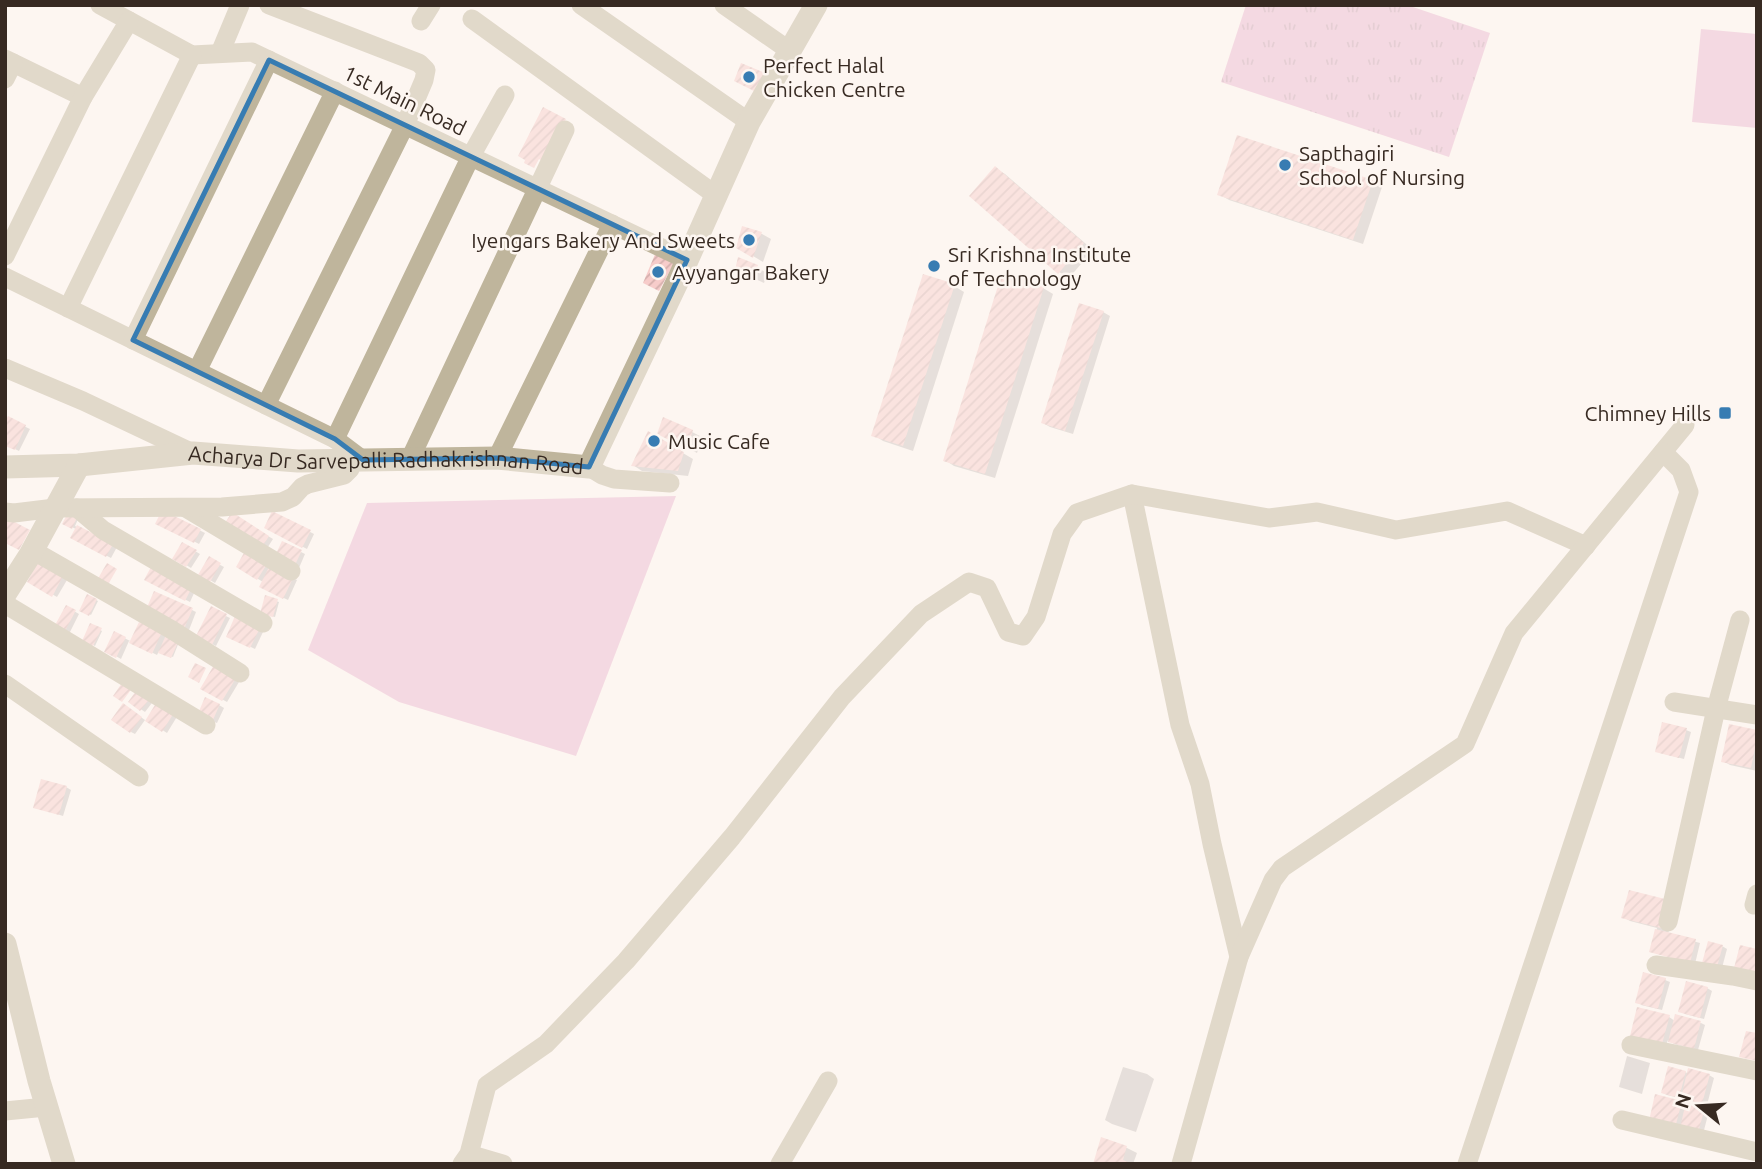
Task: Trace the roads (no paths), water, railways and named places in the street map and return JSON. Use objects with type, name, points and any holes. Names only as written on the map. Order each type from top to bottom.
[{"type":"street","points":[[68,308],[192,55],[100,5]]},
{"type":"street","points":[[219,53],[240,5]]},
{"type":"street","points":[[266,405],[405,125],[426,70],[419,63],[269,5]]},
{"type":"street","points":[[581,5],[750,122]]},
{"type":"street","points":[[724,5],[790,51]]},
{"type":"street","name":"Acharya Dr Sarvepalli Radhakrishnan Road","points":[[5,467],[79,465],[192,453],[298,461],[497,458],[589,467],[750,122],[816,5]]},
{"type":"street","points":[[472,19],[717,196]]},
{"type":"street","points":[[5,256],[83,97],[129,21]]},
{"type":"street","name":"1st Main Road","points":[[192,55],[252,52],[687,260]]},
{"type":"street","points":[[133,340],[270,60]]},
{"type":"street","points":[[8,67],[83,97]]},
{"type":"street","points":[[197,372],[335,92]]},
{"type":"street","points":[[335,439],[471,156],[505,95]]},
{"type":"street","points":[[410,459],[565,130]]},
{"type":"street","points":[[497,458],[612,223]]},
{"type":"street","points":[[5,277],[335,439],[358,460],[344,475],[307,484],[288,500],[222,507],[66,508],[5,512]]},
{"type":"street","points":[[5,368],[83,401],[192,453]]},
{"type":"street","points":[[1181,1164],[1239,957],[1273,880],[1282,868],[1465,744],[1514,633],[1685,425]]},
{"type":"street","points":[[1467,1164],[1689,492],[1681,470],[1663,452]]},
{"type":"street","points":[[5,594],[32,550],[66,508],[79,465]]},
{"type":"street","points":[[589,467],[614,479],[670,483]]},
{"type":"street","points":[[503,1164],[466,1159],[487,1085],[546,1044],[626,961],[732,837],[842,697],[921,614],[969,582],[987,588],[1008,632],[1023,636],[1037,617],[1062,534],[1077,513],[1132,494],[1269,518],[1317,512],[1396,530],[1507,511],[1586,546]]},
{"type":"street","points":[[1132,494],[1180,725],[1200,783],[1239,957]]},
{"type":"street","points":[[185,507],[291,571]]},
{"type":"street","points":[[66,508],[263,623]]},
{"type":"street","points":[[32,550],[172,630],[240,673]]},
{"type":"street","points":[[5,604],[206,725]]},
{"type":"street","points":[[1668,922],[1716,709],[1740,620]]},
{"type":"street","points":[[5,684],[139,777]]},
{"type":"street","points":[[1674,702],[1757,715]]},
{"type":"street","points":[[5,944],[46,1107],[64,1164]]},
{"type":"street","points":[[1656,965],[1757,981]]},
{"type":"street","points":[[1631,1045],[1757,1071]]},
{"type":"street","points":[[779,1164],[828,1081]]},
{"type":"street","points":[[5,1111],[46,1107]]},
{"type":"street","points":[[1622,1120],[1757,1152]]},
{"type":"place","name":"Perfect Halal Chicken Centre","points":[[749,77]]},
{"type":"place","name":"Sapthagiri School of Nursing","points":[[1285,165]]},
{"type":"place","name":"Iyengars Bakery And Sweets","points":[[749,240]]},
{"type":"place","name":"Sri Krishna Institute of Technology","points":[[934,266]]},
{"type":"place","name":"Ayyangar Bakery","points":[[658,272]]},
{"type":"place","name":"Chimney Hills","points":[[1725,413]]},
{"type":"place","name":"Music Cafe","points":[[654,441]]}]
